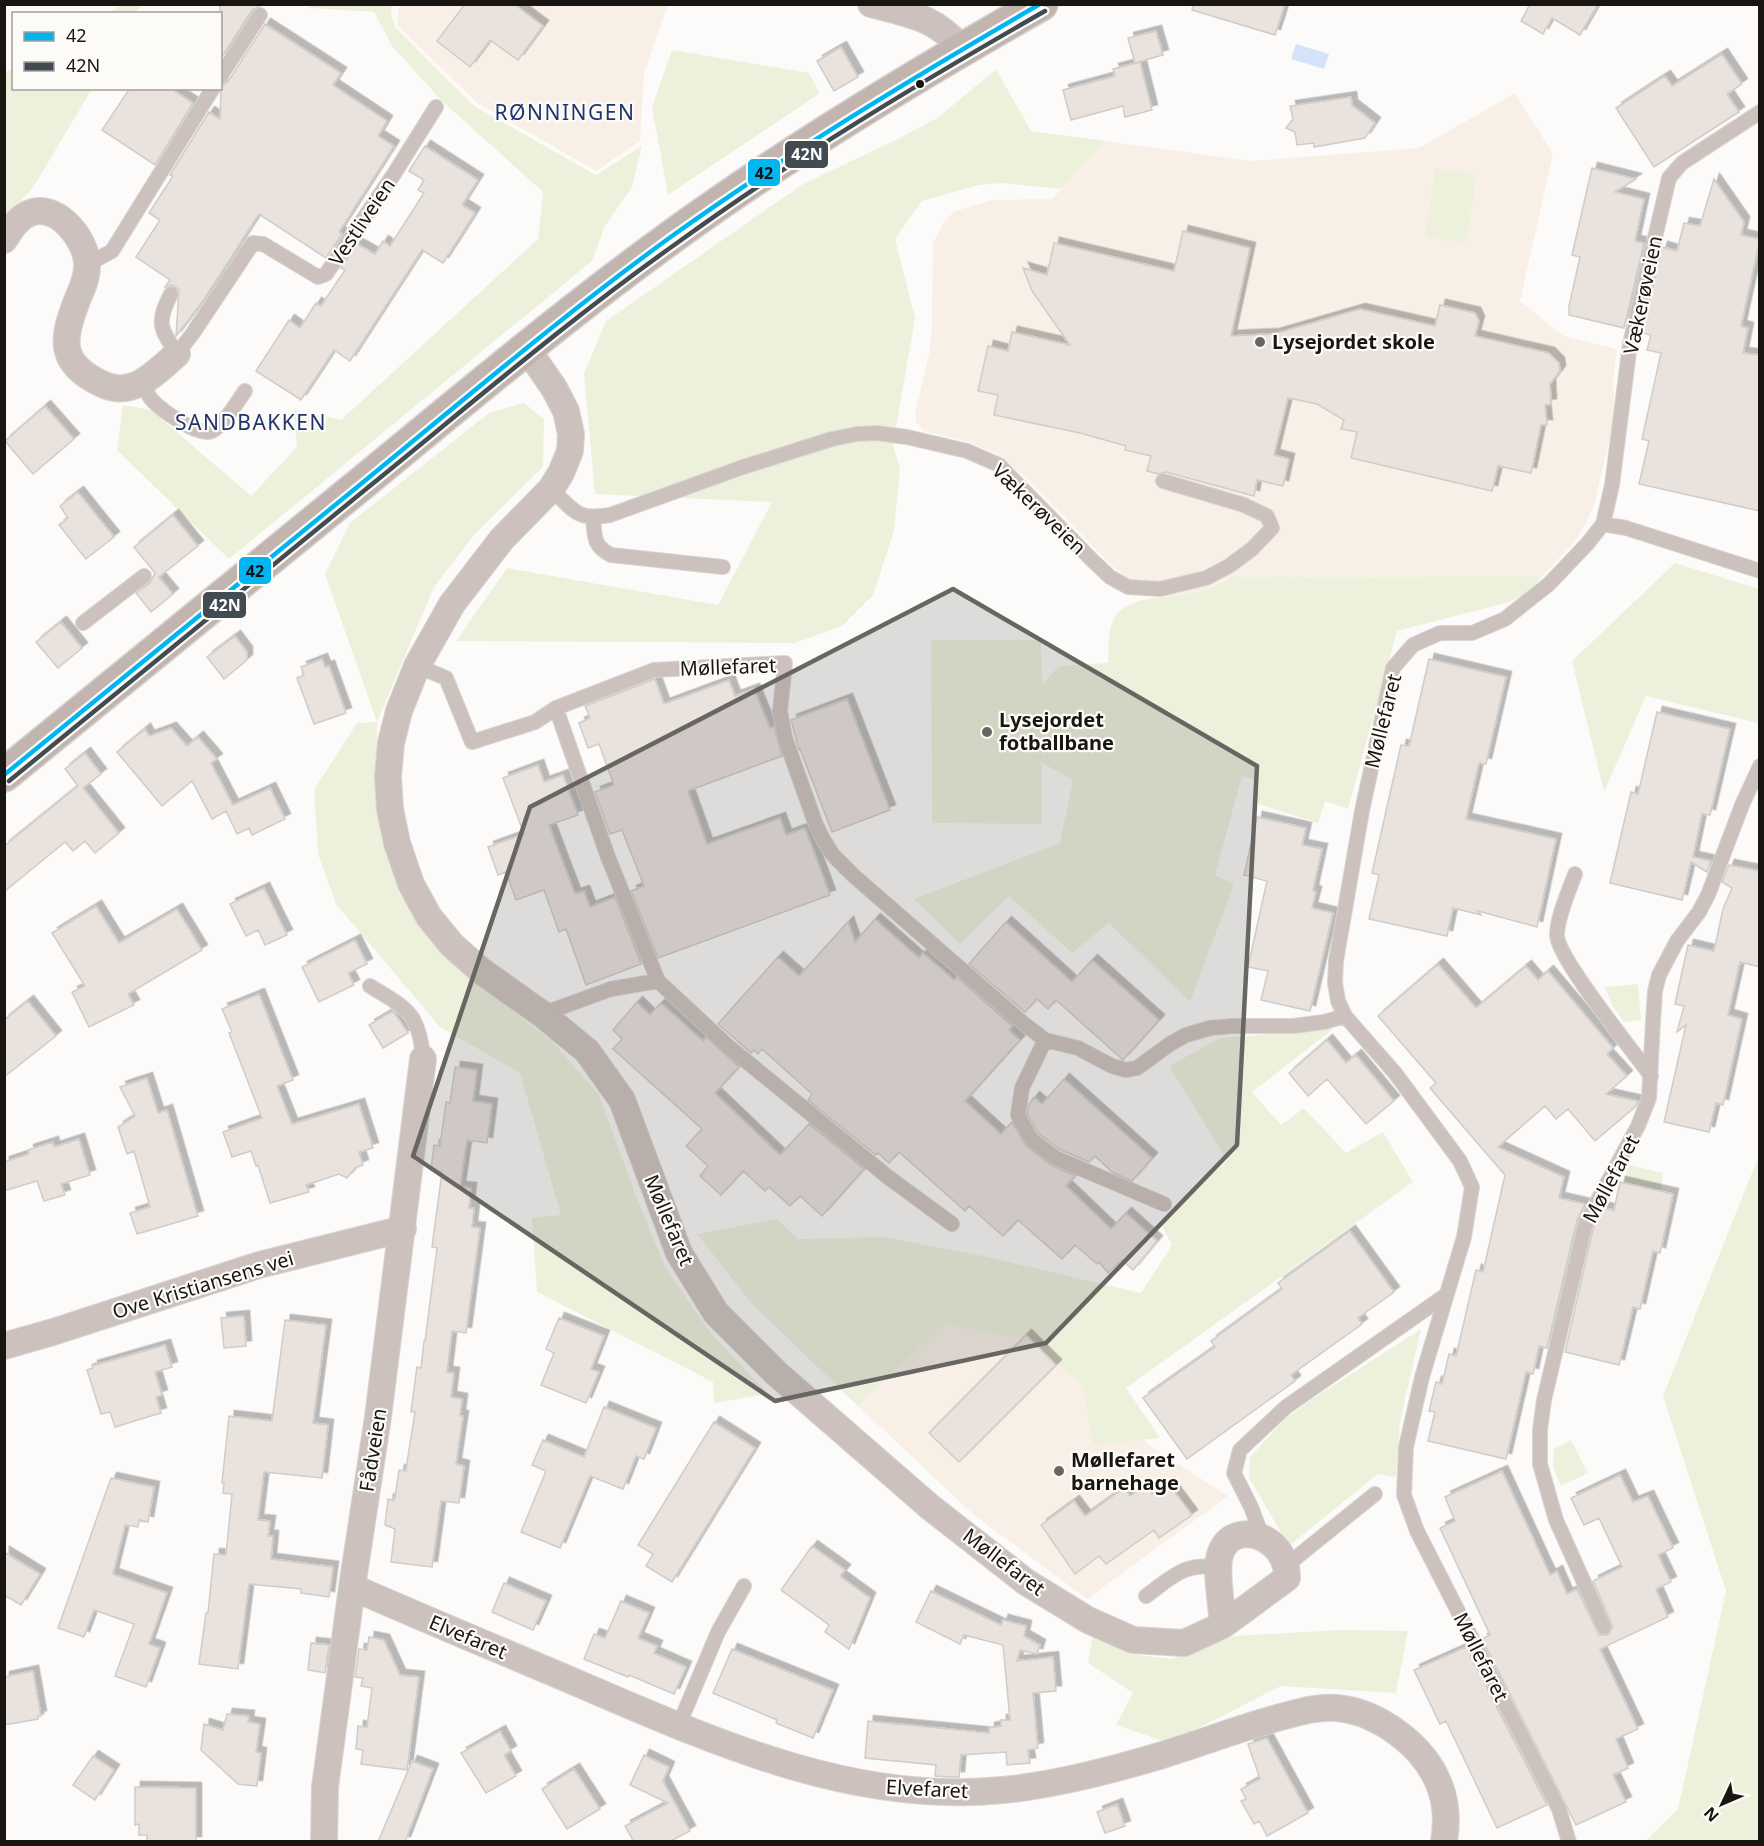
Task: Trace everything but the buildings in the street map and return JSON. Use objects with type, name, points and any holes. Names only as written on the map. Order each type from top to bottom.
[{"type":"main road","points":[[4,775],[527,348],[647,254],[717,204],[825,134],[962,49],[1041,4]]},
{"type":"street","points":[[871,4],[928,20],[951,36],[962,49]]},
{"type":"street","points":[[4,240],[19,220],[35,211],[53,215],[71,229],[80,239],[88,264],[84,284],[67,327],[66,338],[71,359],[87,377],[106,386],[130,388],[142,384]]},
{"type":"street","name":"Møllefaret","points":[[527,348],[554,388],[566,411],[571,434],[570,451],[551,489],[502,539],[452,604],[417,666],[399,711],[391,743],[388,777],[390,809],[397,843],[411,884],[429,917],[452,945],[480,970],[542,1014],[587,1052],[622,1100],[679,1253],[716,1312],[776,1373],[948,1520],[1026,1582],[1088,1620],[1133,1640],[1184,1643],[1223,1625],[1287,1578],[1287,1565]]},
{"type":"street","name":"Vestliveien","points":[[142,384],[177,354]]},
{"type":"street","name":"Fådveien","points":[[324,1842],[325,1787],[378,1417],[423,1059]]},
{"type":"street","name":"Ove Kristiansens vei","points":[[4,1346],[259,1265],[403,1229]]},
{"type":"street","points":[[1223,1625],[1219,1568],[1220,1555],[1226,1544],[1235,1537],[1245,1534],[1262,1536],[1278,1549],[1287,1565]]},
{"type":"street","name":"Elvefaret","points":[[352,1587],[678,1727],[753,1755],[824,1776],[874,1786],[922,1792],[962,1793],[1006,1790],[1118,1767],[1160,1756],[1257,1724],[1306,1711],[1336,1708],[1369,1717],[1398,1735],[1419,1753],[1440,1785],[1445,1802],[1444,1842]]},
{"type":"lane","points":[[222,74],[260,15]]},
{"type":"lane","points":[[88,264],[112,251],[212,90]]},
{"type":"lane","name":"Vestliveien","points":[[177,354],[253,243],[263,244],[318,277],[326,274],[436,107]]},
{"type":"lane","name":"Vækerøveien","points":[[1603,524],[1612,485],[1630,344],[1669,178],[1682,163],[1760,112]]},
{"type":"lane","points":[[171,294],[162,311],[162,331],[177,354]]},
{"type":"lane","points":[[142,384],[152,400],[186,426],[201,433],[211,433],[219,426],[245,391]]},
{"type":"lane","name":"Vækerøveien","points":[[593,518],[610,515],[743,467],[832,440],[857,434],[876,433],[907,437],[967,452],[999,465],[1110,577],[1128,587],[1160,589],[1206,578],[1229,566],[1252,549],[1272,528],[1267,516],[1252,508],[1162,482]]},
{"type":"lane","points":[[551,489],[582,516],[593,518],[596,543],[611,555],[723,567]]},
{"type":"lane","points":[[1603,524],[1626,528],[1760,571]]},
{"type":"lane","name":"Møllefaret","points":[[1569,1842],[1558,1809],[1417,1531],[1404,1495],[1406,1446],[1422,1377],[1464,1238],[1472,1187],[1460,1161],[1395,1073],[1345,1016],[1338,1001],[1335,982],[1336,961],[1362,811],[1393,668],[1413,645],[1440,633],[1472,633],[1505,619],[1549,585],[1603,524]]},
{"type":"lane","points":[[83,622],[144,576]]},
{"type":"lane","name":"Møllefaret","points":[[417,666],[446,678],[472,742],[535,722],[556,708],[654,670],[785,663],[780,711],[785,738],[816,825],[833,855],[854,876],[1045,1040],[1078,1048],[1112,1066],[1126,1070],[1137,1068],[1186,1035],[1210,1028],[1293,1026],[1324,1022],[1345,1016]]},
{"type":"lane","points":[[556,708],[608,856],[658,981],[729,1047],[888,1177],[952,1224]]},
{"type":"lane","name":"Møllefaret","points":[[1604,1626],[1556,1520],[1540,1464],[1540,1430],[1544,1400],[1586,1222],[1638,1126],[1649,1098],[1653,1021],[1659,975],[1677,941],[1699,912],[1708,895],[1742,805],[1760,766]]},
{"type":"lane","points":[[1575,873],[1558,925],[1557,938],[1568,963],[1651,1076]]},
{"type":"lane","points":[[542,1014],[611,989],[658,981]]},
{"type":"lane","points":[[370,986],[408,1011],[422,1037],[423,1059]]},
{"type":"lane","points":[[1045,1040],[1022,1088],[1018,1115],[1031,1139],[1056,1158],[1164,1204]]},
{"type":"lane","points":[[1262,1536],[1234,1473],[1240,1450],[1286,1407],[1446,1295]]},
{"type":"lane","points":[[1287,1565],[1375,1494]]},
{"type":"lane","points":[[1146,1596],[1181,1571],[1194,1566],[1219,1568]]},
{"type":"lane","points":[[678,1727],[718,1632],[744,1586]]},
{"type":"highlighted area","points":[[953,589],[1257,766],[1237,1145],[1046,1343],[775,1401],[413,1156],[530,807]]},
{"type":"shaded area","points":[[399,5],[668,5],[644,73],[640,141],[596,171],[477,103],[397,25]]},
{"type":"shaded area","name":"Lysejordet skole","points":[[1515,93],[1553,154],[1520,301],[1564,336],[1617,349],[1613,381],[1615,416],[1594,505],[1575,542],[1542,576],[1232,577],[1205,590],[1185,595],[1152,597],[1111,565],[1022,474],[996,454],[969,442],[924,431],[917,423],[915,414],[929,354],[932,328],[933,243],[945,220],[955,211],[992,200],[1052,199],[1105,141],[1251,161],[1419,148]]},
{"type":"shaded area","name":"Møllefaret barnehage","points":[[943,1323],[1029,1330],[1152,1447],[1228,1496],[1087,1599],[974,1515],[858,1406]]},
{"type":"green space","points":[[122,4],[142,5],[137,12],[109,12]]},
{"type":"green space","points":[[306,5],[392,5],[391,14],[395,27],[474,106],[596,175],[642,146],[632,187],[605,226],[592,261],[229,559],[117,450],[123,405],[151,410],[251,496],[297,447],[294,410],[341,420],[538,239],[543,192],[442,101],[392,46],[374,12],[310,8]]},
{"type":"green space","points":[[672,50],[809,73],[820,93],[668,195],[652,107]]},
{"type":"green space","points":[[12,69],[12,90],[91,90],[34,186],[5,219],[4,73]]},
{"type":"green space","points":[[996,69],[1031,131],[1105,141],[1061,189],[1001,183],[979,185],[922,201],[895,239],[915,318],[893,446],[900,468],[894,531],[873,595],[842,626],[795,643],[456,641],[507,568],[718,605],[772,502],[595,494],[584,373],[606,321],[803,184],[939,117]]},
{"type":"green space","points":[[1435,168],[1476,174],[1467,243],[1425,237]]},
{"type":"green space","points":[[524,403],[544,419],[543,467],[474,535],[434,587],[377,722],[325,574],[350,523],[489,413]]},
{"type":"green space","points":[[1675,563],[1759,589],[1759,721],[1758,723],[1646,696],[1604,792],[1572,661]]},
{"type":"green space","points":[[1542,576],[1529,593],[1506,603],[1397,631],[1348,809],[1325,801],[1318,823],[1252,802],[1259,781],[1242,776],[1215,875],[1234,884],[1190,1002],[1109,923],[1072,953],[1009,896],[960,944],[914,899],[1060,843],[1073,780],[1042,763],[1042,824],[932,823],[931,640],[1041,640],[1042,684],[1059,666],[1108,663],[1111,626],[1126,607],[1144,600],[1197,592],[1232,577]]},
{"type":"green space","points":[[377,722],[377,813],[399,893],[446,958],[554,1043],[599,1095],[666,1269],[711,1333],[768,1394],[714,1403],[713,1382],[537,1292],[532,1218],[561,1215],[520,1073],[440,1027],[336,904],[318,854],[314,790],[357,723]]},
{"type":"green space","points":[[1638,984],[1641,1020],[1624,1022],[1612,1005],[1605,987]]},
{"type":"green space","points":[[1333,1029],[1252,1092],[1281,1125],[1304,1108],[1346,1153],[1383,1132],[1413,1182],[1126,1388],[1160,1438],[1093,1445],[1083,1386],[1030,1340],[943,1324],[858,1406],[752,1304],[697,1234],[777,1219],[798,1239],[884,1237],[983,1256],[1141,1293],[1172,1245],[1160,1223],[1227,1160],[1169,1066],[1220,1038]]},
{"type":"green space","points":[[1759,1155],[1759,1841],[1645,1841],[1678,1809],[1726,1591],[1663,1396]]},
{"type":"green space","points":[[1629,1165],[1663,1173],[1660,1193],[1623,1185]]},
{"type":"green space","points":[[1421,1329],[1400,1421],[1396,1477],[1378,1474],[1289,1546],[1249,1478],[1250,1457],[1285,1419]]},
{"type":"green space","points":[[1571,1440],[1588,1473],[1561,1486],[1553,1466],[1554,1449]]},
{"type":"green space","points":[[1340,1630],[1408,1631],[1396,1693],[1281,1686],[1169,1743],[1116,1725],[1133,1693],[1088,1663],[1093,1635],[1129,1654],[1171,1659],[1234,1636]]},
{"type":"water","points":[[1296,44],[1329,54],[1324,69],[1291,59]]},
{"type":"transit line","name":"42","points":[[4,775],[594,294],[672,236],[807,145],[899,87],[1040,4]]},
{"type":"transit line","name":"42N","points":[[9,781],[522,361],[638,272],[721,212],[812,151],[1045,11]]},
{"type":"place","name":"Lysejordet skole","points":[[1260,342]]},
{"type":"place","name":"Lysejordet fotballbane","points":[[987,732]]},
{"type":"place","name":"Møllefaret barnehage","points":[[1059,1471]]},
{"type":"district","name":"RØNNINGEN","points":[[565,113]]},
{"type":"district","name":"SANDBAKKEN","points":[[251,423]]}]
